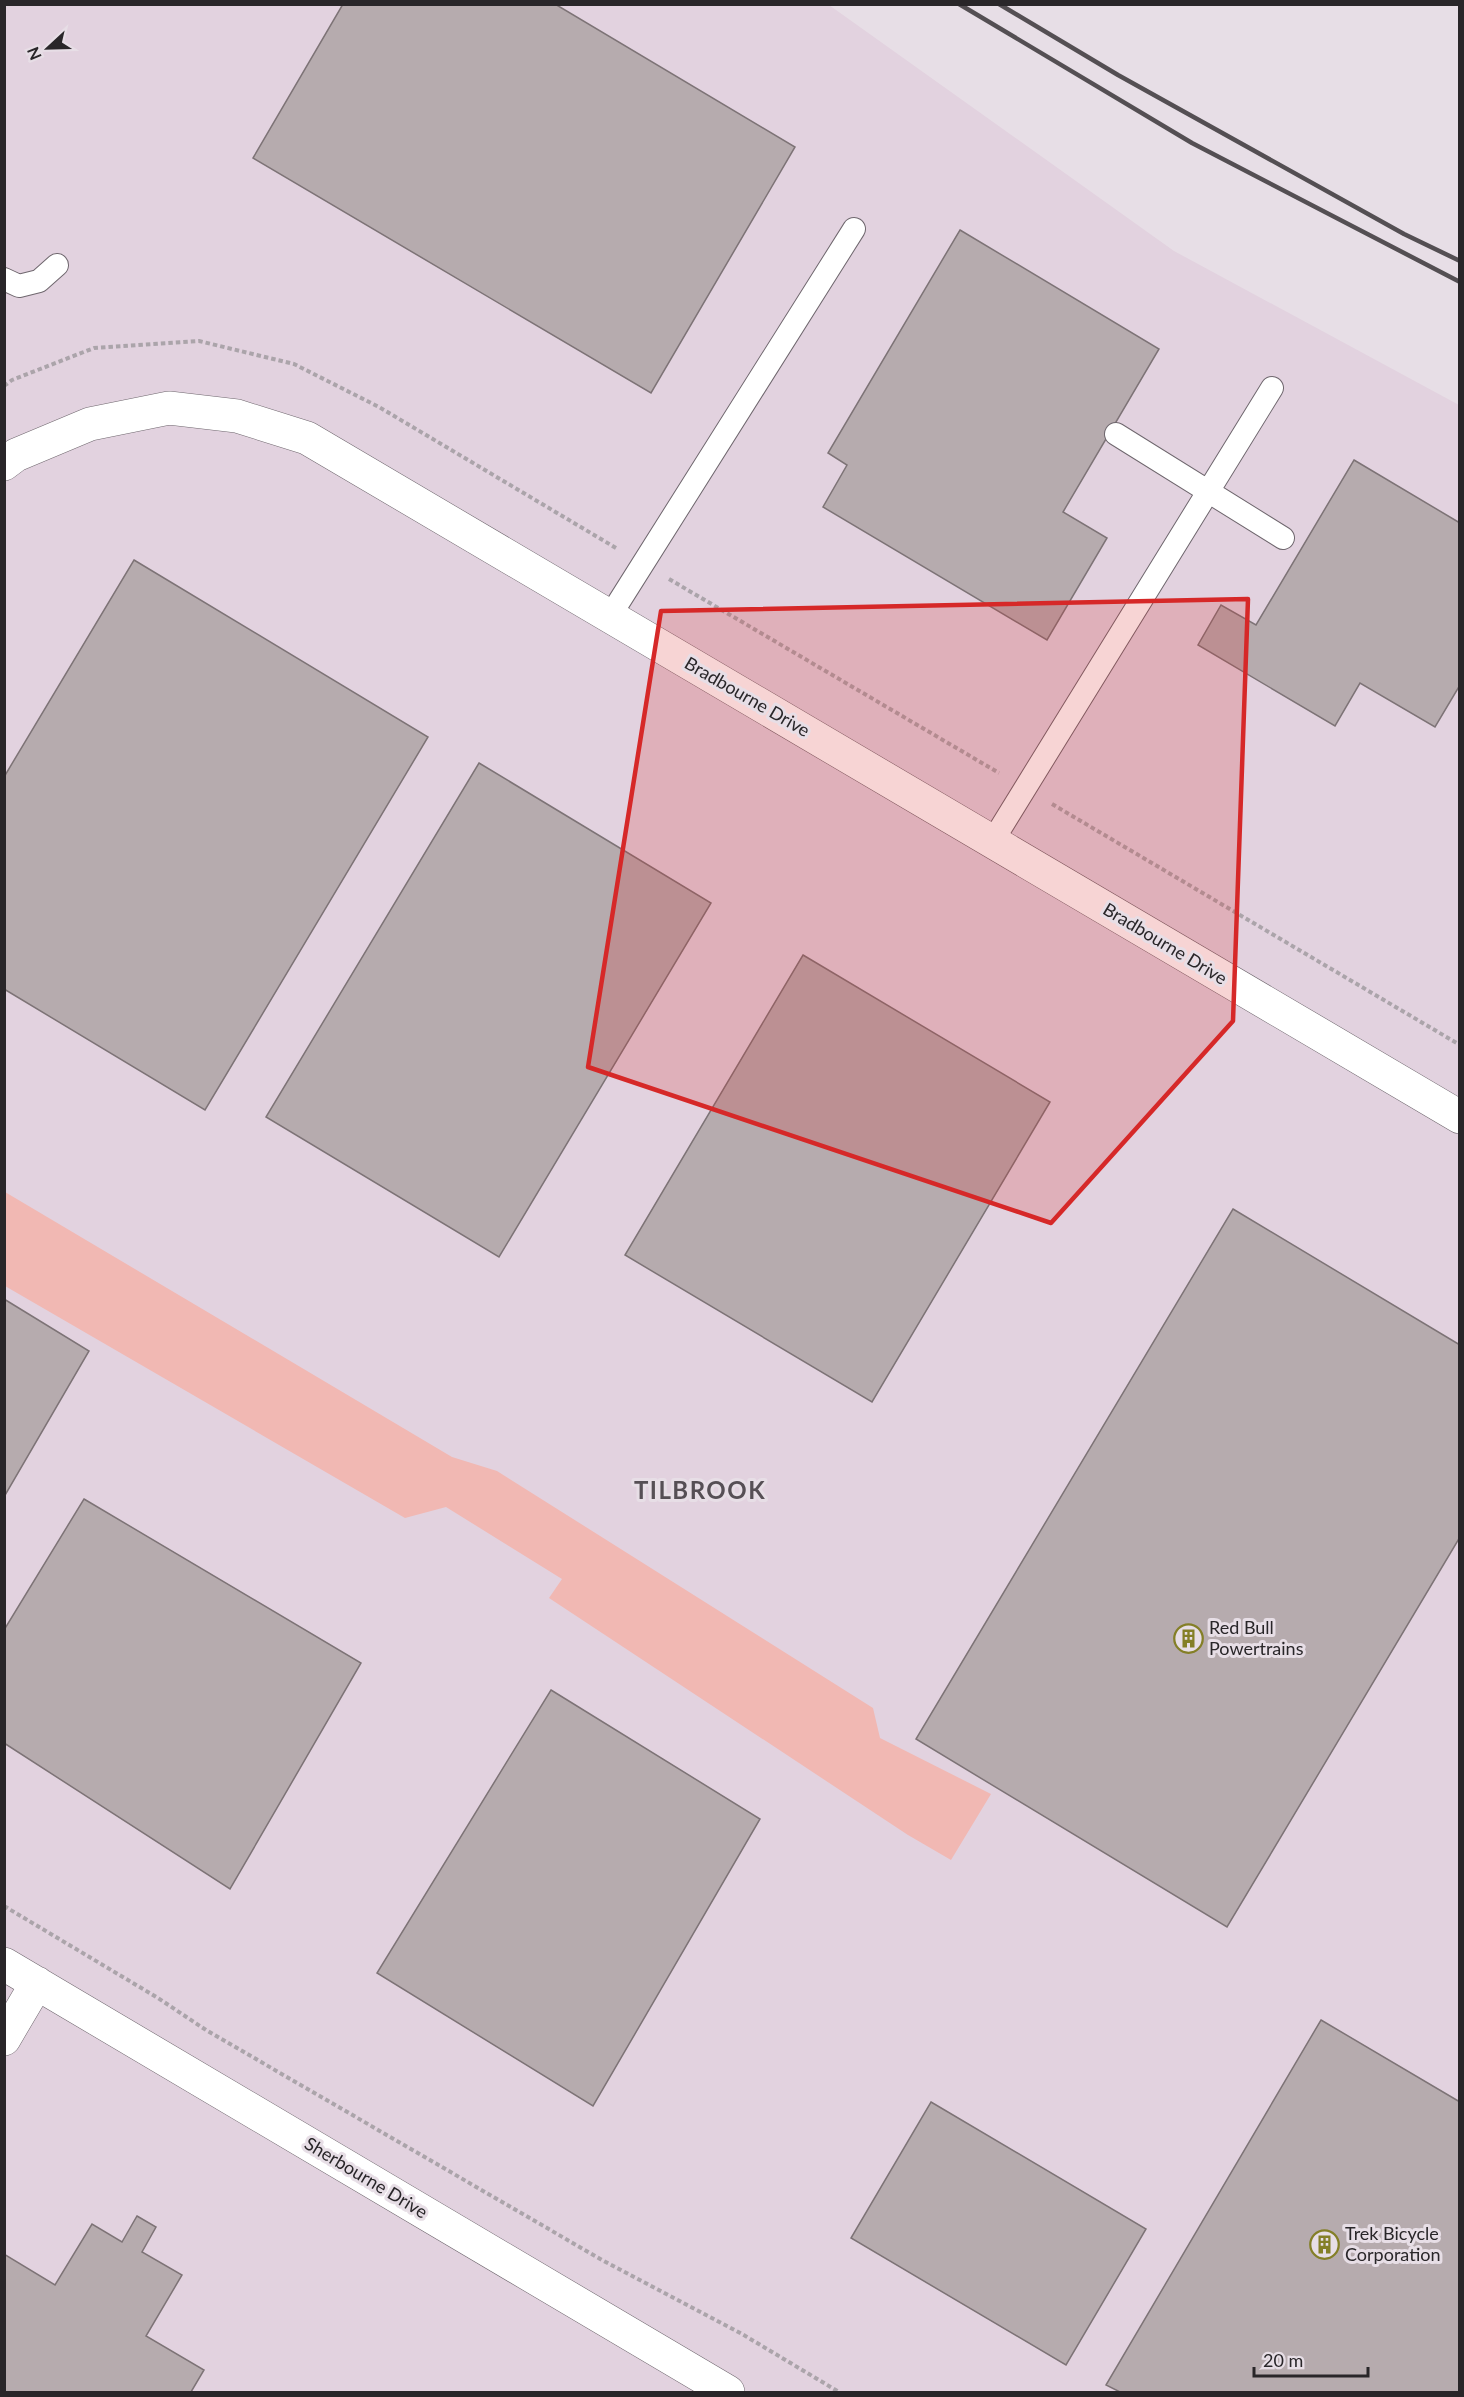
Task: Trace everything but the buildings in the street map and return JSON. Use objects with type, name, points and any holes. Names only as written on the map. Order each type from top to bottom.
[{"type":"street","name":"Bradbourne Drive","points":[[4,464],[16,455],[90,424],[169,408],[237,416],[307,438],[1460,1117]]},
{"type":"street","name":"Sherbourne Drive","points":[[4,1964],[728,2392]]},
{"type":"street","points":[[4,2038],[37,1983]]},
{"type":"lane","points":[[610,616],[854,229]]},
{"type":"lane","points":[[4,279],[19,286],[39,281],[57,265]]},
{"type":"lane","points":[[992,842],[1272,388]]},
{"type":"lane","points":[[1116,435],[1283,538]]},
{"type":"path","points":[[4,386],[12,380],[94,348],[199,341],[294,364],[379,407],[1460,1045]]},
{"type":"path","points":[[4,1906],[158,1998],[216,2036],[602,2260],[742,2334],[839,2392]]},
{"type":"highlighted area","points":[[1248,599],[1233,1021],[1051,1223],[588,1067],[661,611]]},
{"type":"shaded area","name":"TILBROOK","points":[[5,5],[829,5],[1174,251],[1459,405],[1459,2392],[5,2392]]},
{"type":"shaded area","points":[[5,1192],[452,1457],[497,1471],[873,1708],[880,1738],[991,1794],[951,1860],[908,1835],[549,1598],[562,1579],[446,1507],[405,1518],[5,1286]]},
{"type":"railway","points":[[959,4],[1192,143],[1460,282]]},
{"type":"railway","points":[[999,4],[1118,75],[1404,234],[1460,261]]},
{"type":"place","name":"Red Bull Powertrains","points":[[1188,1638]]},
{"type":"place","name":"Trek Bicycle Corporation","points":[[1324,2244]]},
{"type":"district","name":"TILBROOK","points":[[700,1491]]}]
